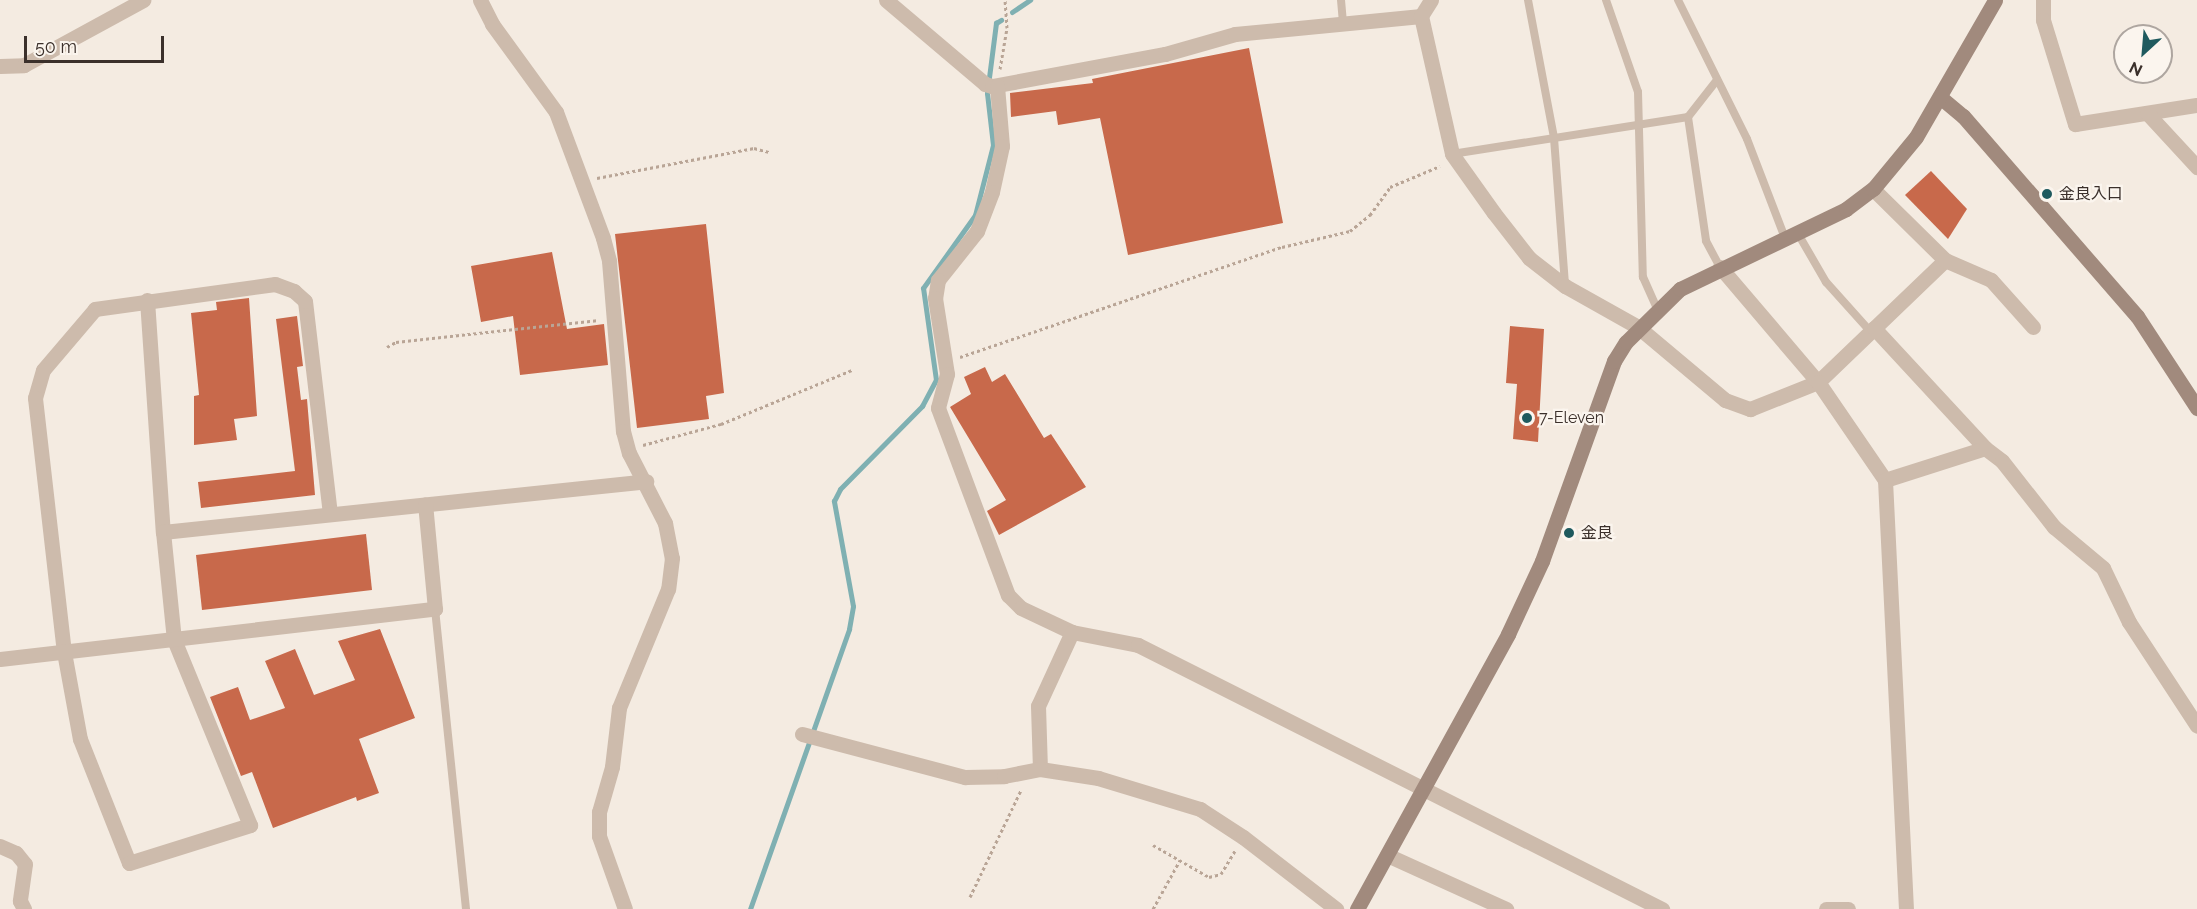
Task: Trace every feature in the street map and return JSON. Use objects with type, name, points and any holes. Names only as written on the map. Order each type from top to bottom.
[{"type":"street","points":[[0,66],[24,65],[143,0]]},
{"type":"street","points":[[480,0],[492,24],[556,112],[582,181],[609,261],[623,431],[628,448],[665,523],[672,558],[668,589],[619,708],[612,767],[599,812],[599,836],[625,909]]},
{"type":"street","points":[[886,0],[992,85],[1002,146],[992,192],[977,231],[939,279],[935,298],[947,374],[938,408],[1008,595],[1021,608],[1072,632],[1138,645],[1425,786],[1635,903],[1662,909]]},
{"type":"street","points":[[1431,0],[1422,16],[1454,157],[1529,258],[1565,286],[1638,327],[1725,400],[1750,408],[1818,382],[1945,260]]},
{"type":"street","points":[[1357,909],[1518,613],[1542,561],[1614,361],[1638,327],[1680,289],[1720,267],[1846,209],[1873,189],[1917,137],[1995,0]]},
{"type":"street","points":[[2043,0],[2043,20],[2075,124],[2197,105]]},
{"type":"street","points":[[992,85],[1165,54],[1234,34],[1343,26],[1422,16]]},
{"type":"street","points":[[1940,97],[1963,116],[2137,316],[2197,408]]},
{"type":"street","points":[[2147,113],[2197,167]]},
{"type":"street","points":[[1873,189],[1945,260],[1991,280],[2033,327]]},
{"type":"street","points":[[1720,267],[1818,382],[1885,480],[1906,909]]},
{"type":"street","points":[[147,300],[163,532],[174,640],[250,825],[129,863],[80,739],[64,652],[35,398],[43,370],[95,309],[147,300],[275,284],[294,291],[305,301],[330,514]]},
{"type":"street","points":[[1872,330],[1985,448],[2002,461],[2054,527],[2103,568],[2129,622],[2197,726]]},
{"type":"street","points":[[1885,480],[1985,448]]},
{"type":"street","points":[[163,532],[646,481]]},
{"type":"street","points":[[0,659],[435,609],[425,504]]},
{"type":"street","points":[[1036,770],[1038,706],[1072,632]]},
{"type":"street","points":[[802,734],[965,777],[1004,776],[1036,770],[1098,778],[1200,809],[1243,837],[1336,909]]},
{"type":"street","points":[[0,846],[16,853],[25,864],[20,901],[24,909]]},
{"type":"street","points":[[1387,855],[1506,909]]},
{"type":"street","points":[[1826,909],[1848,909]]},
{"type":"lane","points":[[1341,0],[1343,26]]},
{"type":"lane","points":[[1528,0],[1554,138],[1565,286]]},
{"type":"lane","points":[[1606,0],[1638,92],[1643,277],[1657,308]]},
{"type":"lane","points":[[1678,0],[1747,139],[1791,235],[1826,282],[1872,330]]},
{"type":"lane","points":[[1454,157],[1554,138],[1638,128],[1688,117],[1717,80]]},
{"type":"lane","points":[[1688,117],[1706,241],[1720,267]]},
{"type":"lane","points":[[435,609],[466,909]]},
{"type":"path","points":[[992,85],[1007,28],[1005,0]]},
{"type":"path","points":[[582,181],[754,148],[769,152]]},
{"type":"path","points":[[946,362],[1282,247],[1350,231],[1370,215],[1390,187],[1454,157]]},
{"type":"path","points":[[387,347],[396,342],[614,318]]},
{"type":"path","points":[[628,448],[721,424],[852,370]]},
{"type":"path","points":[[970,897],[1036,770]]},
{"type":"path","points":[[1153,845],[1209,877],[1221,874],[1243,837]]},
{"type":"path","points":[[1153,909],[1180,860]]},
{"type":"building","points":[[1249,48],[1283,223],[1128,255],[1100,118],[1058,125],[1056,111],[1011,117],[1010,93],[1093,83],[1092,79]]},
{"type":"building","points":[[1931,171],[1967,209],[1948,239],[1905,195]]},
{"type":"building","points":[[706,224],[724,393],[706,396],[709,419],[637,428],[615,234]]},
{"type":"building","points":[[552,252],[567,329],[604,324],[608,365],[520,375],[513,316],[481,322],[471,266]]},
{"type":"building","points":[[249,298],[257,416],[234,419],[237,440],[194,445],[194,396],[199,395],[191,313],[217,310],[216,302]]},
{"type":"building","points":[[297,316],[303,366],[297,367],[301,400],[307,399],[315,495],[201,508],[198,482],[295,471],[276,319]]},
{"type":"building","points":[[1510,326],[1544,329],[1538,442],[1513,439],[1517,384],[1506,383]]},
{"type":"building","points":[[985,367],[992,382],[1005,374],[1044,438],[1051,434],[1086,487],[999,535],[987,511],[1006,500],[950,407],[971,394],[964,377]]},
{"type":"building","points":[[366,534],[372,590],[202,610],[196,555]]},
{"type":"building","points":[[380,629],[415,718],[359,739],[379,793],[357,801],[356,797],[273,828],[252,772],[241,776],[210,697],[238,687],[250,720],[285,708],[265,661],[295,649],[314,695],[355,680],[338,641]]},
{"type":"waterway","points":[[1012,12],[1030,0]]},
{"type":"waterway","points":[[750,909],[849,629],[853,606],[834,501],[840,489],[922,406],[936,380],[923,288],[975,215],[993,145],[987,93],[996,23],[1001,20]]},
{"type":"place","name":"金良入口","points":[[2047,194]]},
{"type":"place","name":"7-Eleven","points":[[1527,418]]},
{"type":"place","name":"金良","points":[[1569,533]]}]
